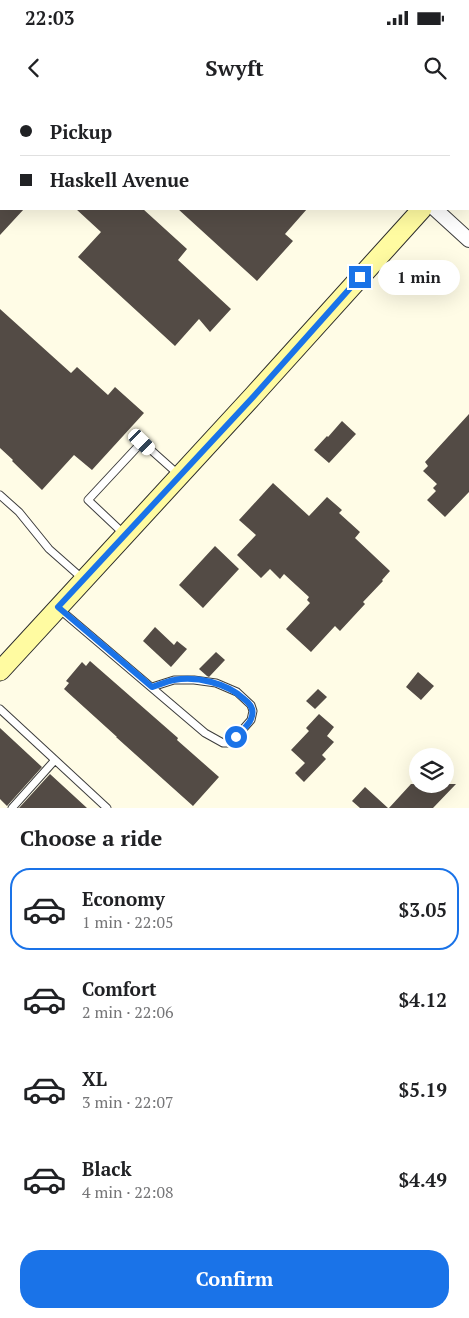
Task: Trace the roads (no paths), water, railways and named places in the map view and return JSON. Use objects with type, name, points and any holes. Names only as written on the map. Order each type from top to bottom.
[{"type":"main road","points":[[0,671],[124,534],[254,396],[421,210]]},
{"type":"street","points":[[436,210],[469,240]]},
{"type":"lane","points":[[124,534],[88,500],[142,442],[179,475]]},
{"type":"lane","points":[[0,495],[19,512],[49,549],[83,580]]},
{"type":"lane","points":[[58,607],[205,733],[222,744],[228,743],[236,737],[251,720],[253,711],[251,705],[237,692],[216,683],[174,680],[152,687]]},
{"type":"lane","points":[[0,709],[107,808]]},
{"type":"lane","points":[[12,808],[56,760]]}]
